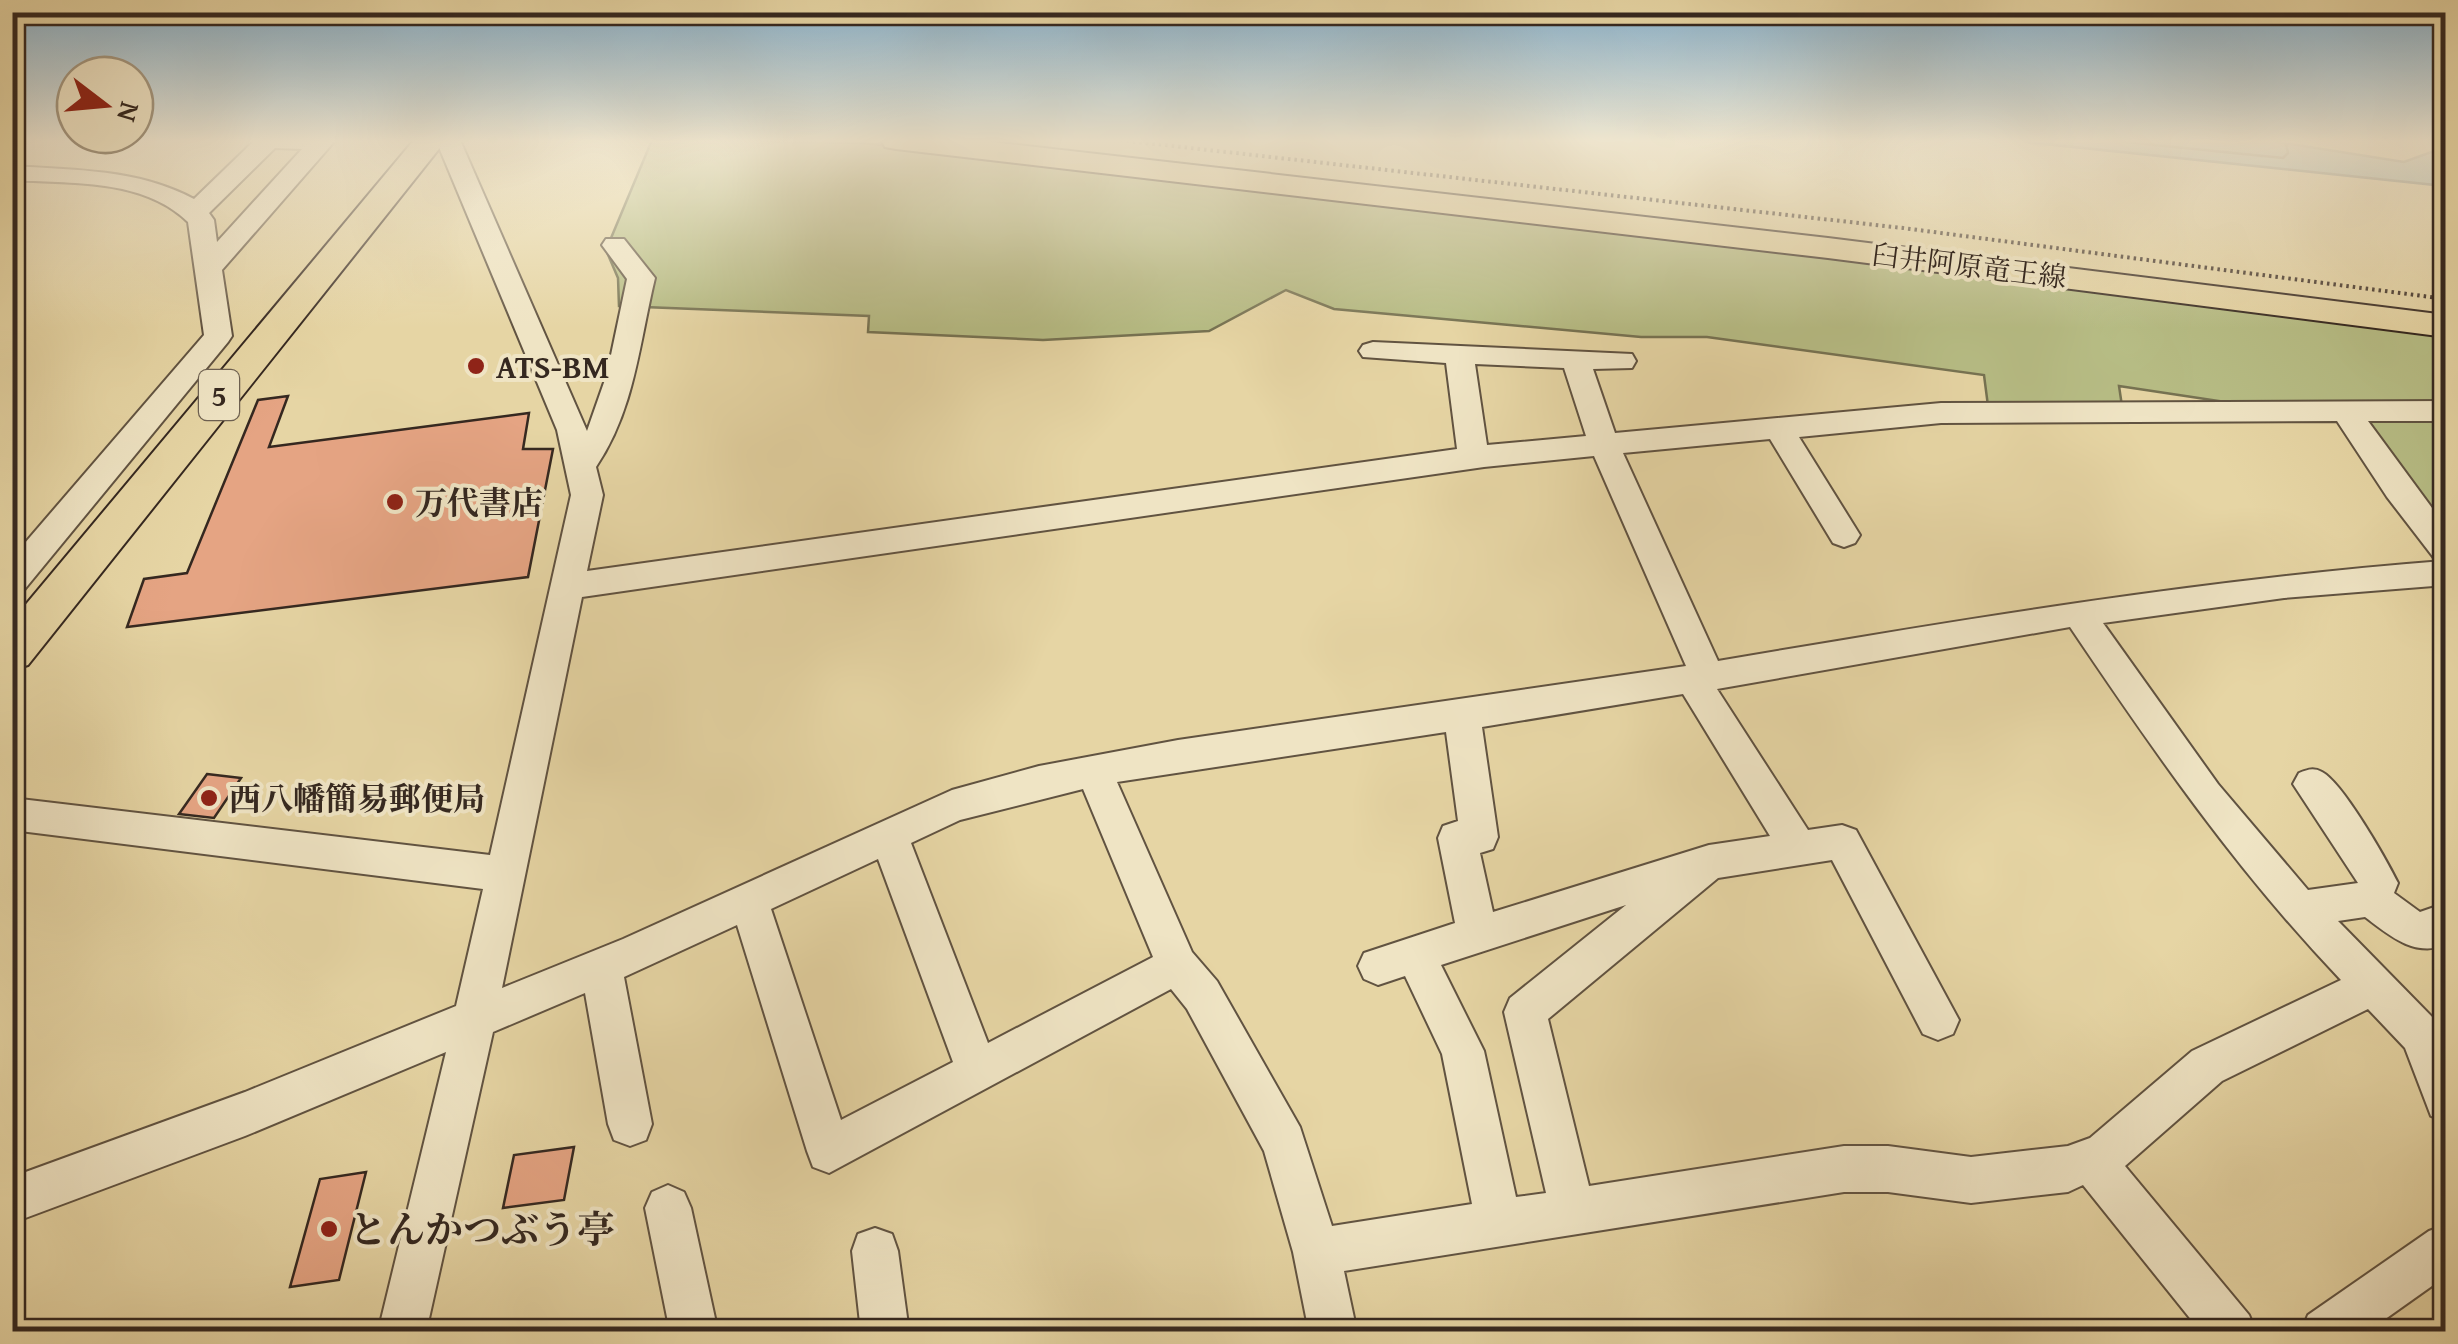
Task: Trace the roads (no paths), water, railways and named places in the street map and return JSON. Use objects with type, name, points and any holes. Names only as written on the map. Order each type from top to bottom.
[{"type":"main road","name":"5","points":[[12,612],[362,203]]},
{"type":"main road","name":"5","points":[[12,653],[365,203]]},
{"type":"main road","name":"臼井阿原竜王線","points":[[1441,203],[2446,326]]},
{"type":"street","points":[[12,581],[218,336],[201,220],[182,203]]},
{"type":"street","points":[[195,212],[205,203]]},
{"type":"street","points":[[208,269],[267,203]]},
{"type":"street","points":[[402,1332],[476,1017],[587,495],[583,462],[475,203]]},
{"type":"street","points":[[583,462],[600,441],[614,408],[628,323],[641,278],[615,245]]},
{"type":"street","points":[[1373,350],[1622,361]]},
{"type":"street","points":[[1460,354],[1474,458]]},
{"type":"street","points":[[1575,359],[1604,445],[1700,678],[1798,848]]},
{"type":"street","points":[[570,586],[1474,458],[1778,428],[1941,413],[2446,411]]},
{"type":"street","points":[[2348,412],[2398,489],[2446,550]]},
{"type":"street","points":[[1778,428],[1844,536]]},
{"type":"street","points":[[12,1200],[245,1114],[601,966],[952,806],[1038,782],[1197,752],[1462,716],[2078,613],[2284,586],[2446,574]]},
{"type":"street","points":[[2078,613],[2206,795],[2298,909],[2422,1036],[2446,1101]]},
{"type":"street","points":[[1462,716],[1479,837],[1457,838],[1478,934]]},
{"type":"street","points":[[1094,772],[1177,965],[1202,996],[1284,1143],[1316,1252],[1333,1332]]},
{"type":"street","points":[[2312,784],[2378,883],[2371,899]]},
{"type":"street","points":[[12,814],[504,874]]},
{"type":"street","points":[[888,834],[978,1072]]},
{"type":"street","points":[[1499,1224],[1462,1052],[1397,960],[1710,862],[1842,842],[1938,1020]]},
{"type":"street","points":[[1573,1212],[1526,1012],[1710,862]]},
{"type":"street","points":[[2298,909],[2371,899],[2412,928],[2431,932],[2446,922]]},
{"type":"street","points":[[749,900],[829,1151],[1177,965]]},
{"type":"street","points":[[601,966],[630,1124]]},
{"type":"street","points":[[1316,1252],[1844,1169],[1971,1180],[2068,1169],[2104,1154],[2207,1066],[2372,986]]},
{"type":"street","points":[[2090,1160],[2232,1332]]},
{"type":"street","points":[[668,1208],[694,1332]]},
{"type":"street","points":[[2325,1332],[2446,1248]]},
{"type":"street","points":[[875,1251],[886,1332]]},
{"type":"place","name":"ATS-BM","points":[[476,366]]},
{"type":"place","name":"万代書店","points":[[395,502]]},
{"type":"place","name":"西八幡簡易郵便局","points":[[209,798]]},
{"type":"place","name":"とんかつぶう亭","points":[[329,1229]]}]
